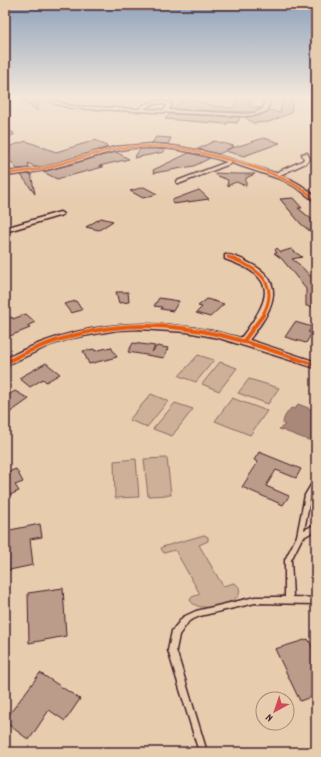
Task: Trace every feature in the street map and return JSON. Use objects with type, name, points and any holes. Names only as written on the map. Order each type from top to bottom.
[{"type":"street","points":[[5,174],[47,168],[114,149],[149,145],[192,149],[276,175],[306,190],[316,200]]},
{"type":"street","points":[[276,175],[304,162],[307,159],[305,154]]},
{"type":"street","points":[[178,182],[233,161]]},
{"type":"street","points":[[5,230],[60,214]]},
{"type":"street","points":[[228,257],[248,263],[263,277],[269,287],[268,304],[243,342]]},
{"type":"street","points":[[5,363],[44,344],[71,336],[113,327],[162,326],[188,329],[243,342],[316,365]]},
{"type":"lane","points":[[289,600],[288,560],[300,536],[308,495],[316,482]]},
{"type":"lane","points":[[300,536],[316,527]]},
{"type":"lane","points":[[203,752],[172,650],[175,634],[186,619],[199,613],[254,600],[316,601]]},
{"type":"shaded area","points":[[198,355],[214,360],[196,382],[179,376]]},
{"type":"shaded area","points":[[220,362],[237,368],[219,391],[202,384]]},
{"type":"shaded area","points":[[249,379],[279,388],[268,404],[238,393]]},
{"type":"shaded area","points":[[151,394],[168,401],[147,427],[129,420]]},
{"type":"shaded area","points":[[232,398],[267,411],[250,435],[215,421]]},
{"type":"shaded area","points":[[175,403],[193,409],[172,436],[153,429]]},
{"type":"shaded area","points":[[298,404],[316,411],[316,435],[312,435],[311,441],[279,429],[285,425],[283,424],[284,419],[291,408],[295,409]]},
{"type":"shaded area","points":[[167,458],[171,495],[148,496],[144,459]]},
{"type":"shaded area","points":[[136,459],[139,497],[115,498],[114,461]]},
{"type":"shaded area","points":[[204,535],[208,537],[208,541],[199,545],[223,586],[234,583],[239,589],[239,595],[235,599],[222,605],[200,607],[194,604],[190,600],[192,597],[200,594],[175,550],[164,553],[161,549],[162,547]]},
{"type":"building","points":[[156,137],[171,138],[168,144],[152,143]]},
{"type":"building","points":[[264,138],[280,143],[244,156],[225,151],[219,154],[198,149],[214,141],[234,146],[226,150]]},
{"type":"building","points":[[96,140],[108,147],[42,167],[35,167],[28,163],[29,168],[17,169],[5,154],[5,148],[26,141],[56,152]]},
{"type":"building","points":[[140,149],[165,150],[164,152],[134,158]]},
{"type":"building","points":[[116,152],[129,159],[99,166],[103,167],[57,179],[43,172]]},
{"type":"building","points":[[189,153],[210,158],[194,166],[154,173],[153,170]]},
{"type":"building","points":[[215,173],[255,174],[246,178],[246,186],[236,182],[227,186],[228,180],[215,175]]},
{"type":"building","points":[[31,174],[35,194],[21,175]]},
{"type":"building","points":[[144,187],[157,194],[143,198],[130,191]]},
{"type":"building","points":[[199,190],[209,199],[173,204],[172,200]]},
{"type":"building","points":[[293,198],[302,208],[298,208],[316,223],[316,236],[301,224],[280,199]]},
{"type":"building","points":[[101,218],[113,221],[99,230],[86,227]]},
{"type":"building","points":[[277,248],[281,252],[291,249],[302,257],[292,259],[311,277],[316,277],[316,307],[306,306],[306,289],[282,259],[274,253],[277,253],[275,250]]},
{"type":"building","points":[[116,292],[128,292],[129,302],[119,303]]},
{"type":"building","points":[[159,298],[179,301],[173,311],[154,306]]},
{"type":"building","points":[[207,299],[224,304],[210,317],[196,313],[202,307],[198,306]]},
{"type":"building","points":[[76,301],[82,310],[71,313],[64,304]]},
{"type":"building","points":[[26,314],[35,322],[27,326],[30,328],[10,336],[5,331],[5,320],[12,317],[13,319]]},
{"type":"building","points":[[295,322],[312,327],[308,332],[312,333],[306,343],[285,337]]},
{"type":"building","points":[[133,343],[155,346],[152,352],[157,346],[168,348],[164,358],[128,352]]},
{"type":"building","points":[[111,347],[117,357],[89,364],[83,351],[94,349],[95,351]]},
{"type":"building","points":[[46,363],[60,374],[46,382],[43,379],[30,387],[19,378]]},
{"type":"building","points":[[15,391],[29,399],[5,416],[5,397]]},
{"type":"building","points":[[259,452],[301,469],[296,478],[276,470],[266,486],[289,496],[283,505],[242,487],[258,462],[254,460]]},
{"type":"building","points":[[5,467],[8,472],[16,469],[23,482],[15,485],[19,491],[5,497]]},
{"type":"building","points":[[40,524],[42,537],[30,539],[33,565],[5,571],[5,531]]},
{"type":"building","points":[[63,588],[66,636],[29,643],[28,593]]},
{"type":"building","points":[[308,639],[316,653],[316,695],[300,701],[275,649]]},
{"type":"building","points":[[40,673],[80,699],[65,721],[49,710],[29,740],[5,722],[5,720]]},
{"type":"cycle path","points":[[5,174],[42,169],[115,149],[151,146],[167,147],[215,156],[285,179],[309,193],[316,200]]},
{"type":"cycle path","points":[[228,257],[252,267],[259,272],[268,285],[269,293],[266,308],[261,318],[243,342]]},
{"type":"cycle path","points":[[5,363],[47,343],[70,336],[117,327],[140,326],[187,329],[220,335],[316,365]]}]
